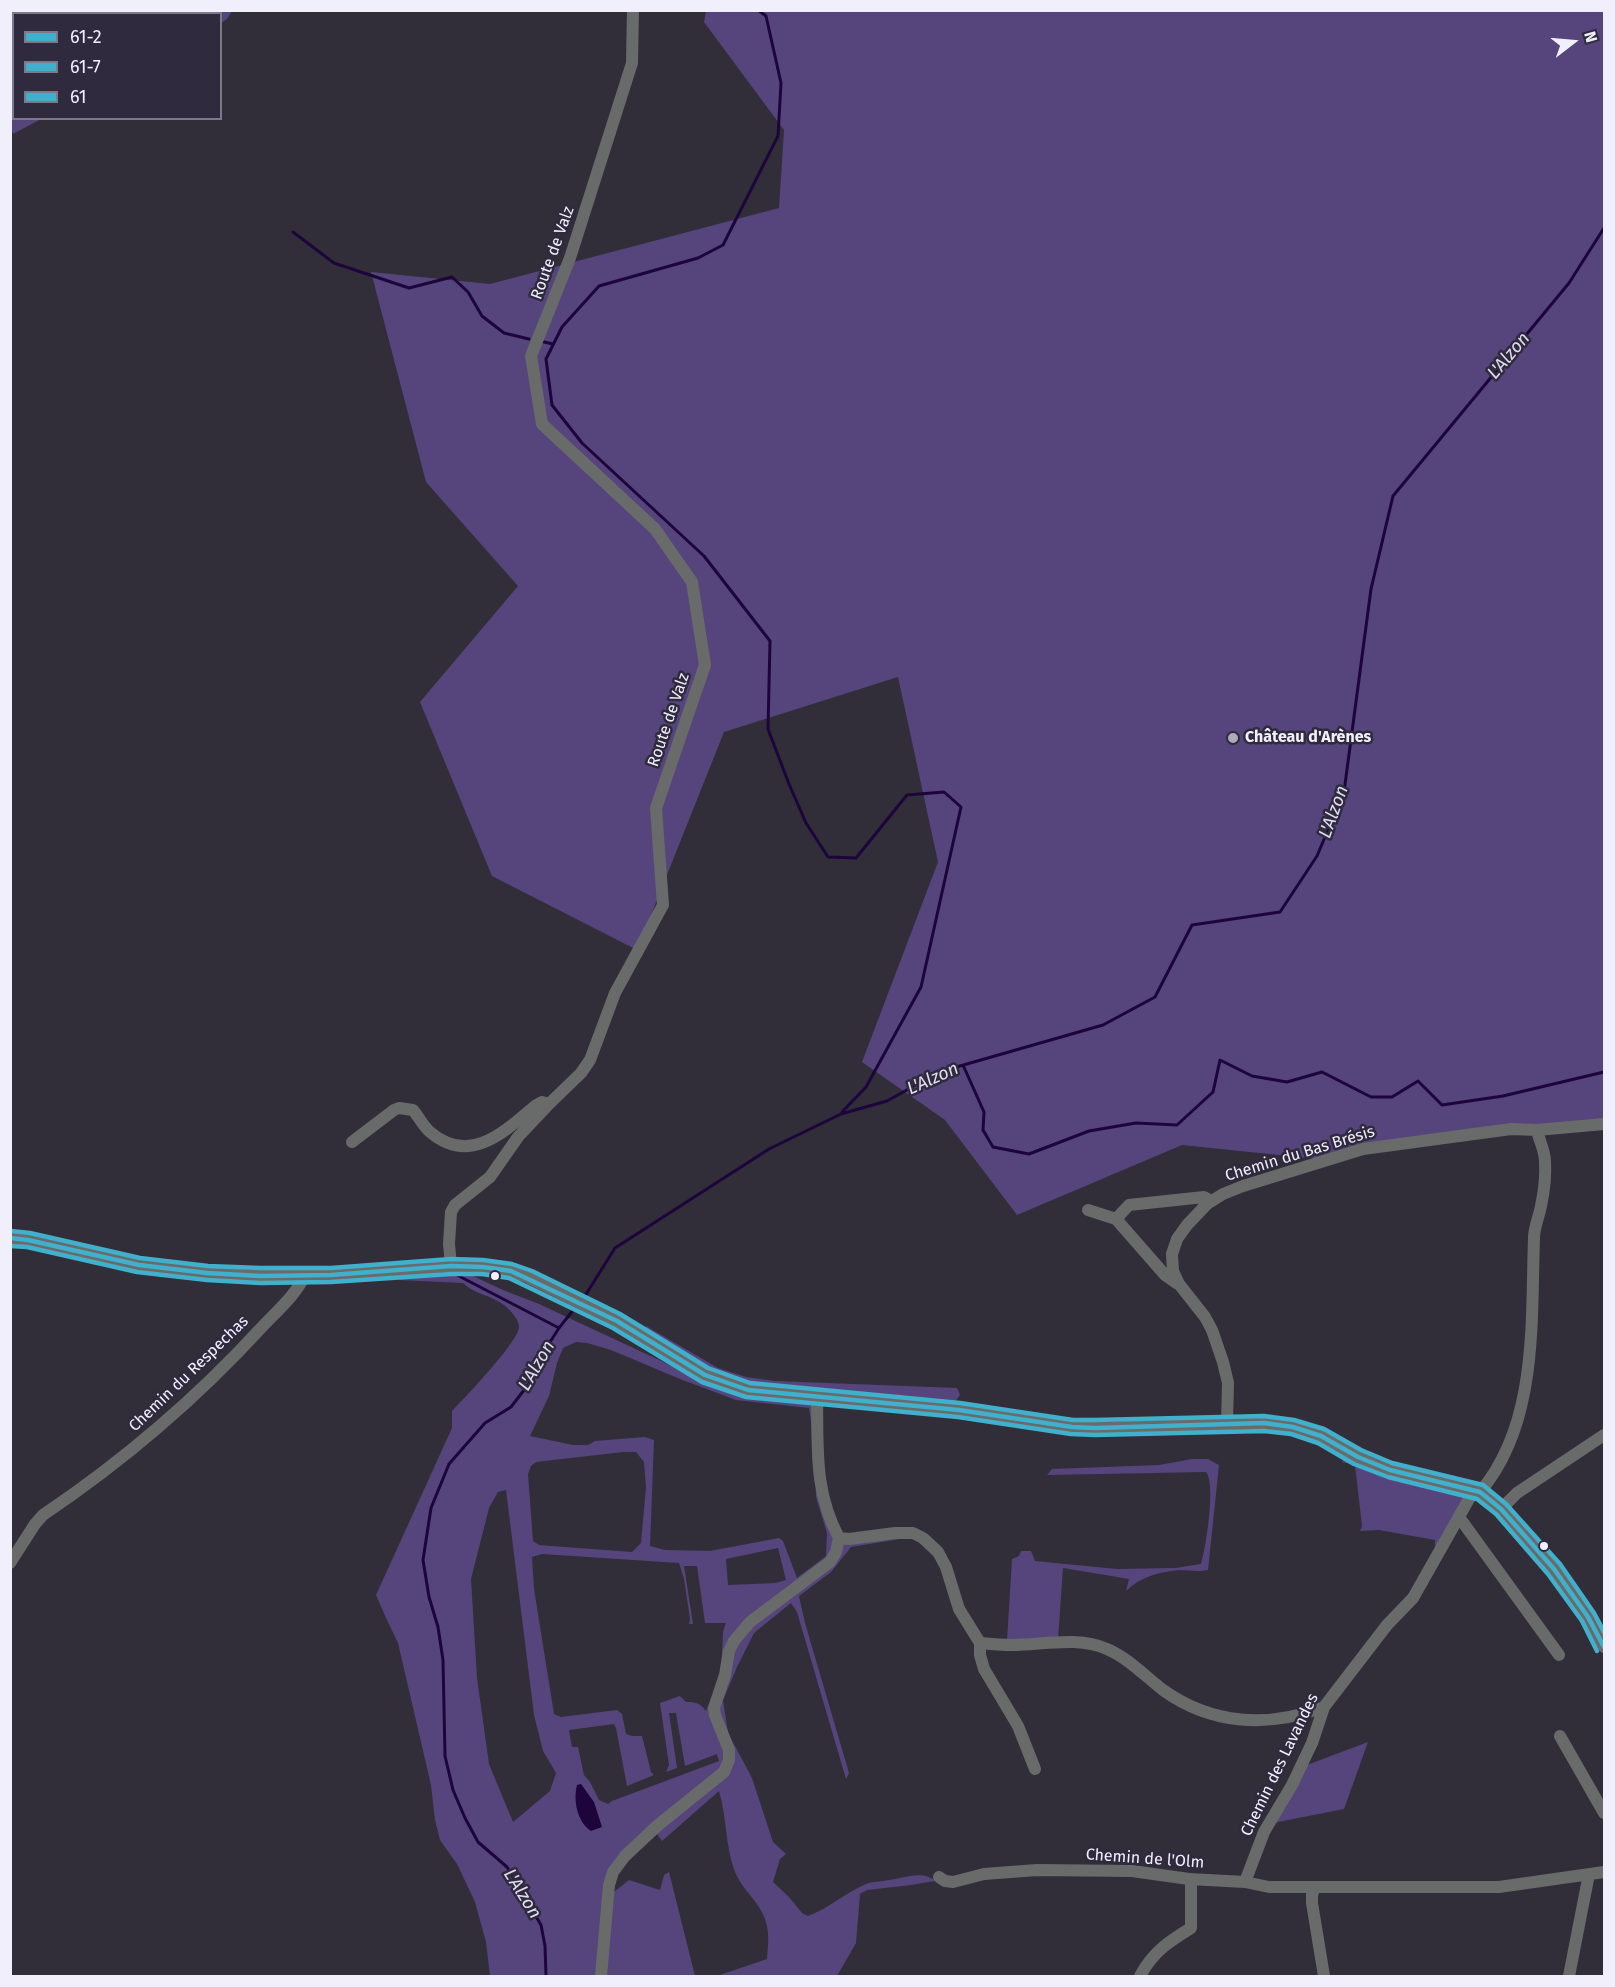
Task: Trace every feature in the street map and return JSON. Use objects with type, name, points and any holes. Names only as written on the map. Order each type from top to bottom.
[{"type":"street","name":"Route de Valz","points":[[451,1266],[449,1221],[455,1205],[490,1178],[518,1137],[581,1073],[590,1060],[615,993],[663,905],[656,808],[705,665],[692,582],[655,529],[542,424],[531,356],[570,258],[632,63],[633,10]]},
{"type":"street","points":[[352,1142],[394,1110],[405,1108],[413,1110],[424,1126],[442,1140],[451,1144],[473,1147],[496,1137],[542,1102],[549,1104]]},
{"type":"street","name":"Chemin du Bas Brésis","points":[[1227,1423],[1228,1383],[1212,1330],[1173,1272],[1172,1254],[1177,1239],[1187,1225],[1212,1201],[1243,1186],[1364,1149],[1511,1129],[1537,1130],[1605,1124]]},
{"type":"street","name":"Chemin des Lavandes","points":[[1245,1882],[1264,1832],[1292,1785],[1312,1743],[1324,1707],[1387,1625],[1413,1598],[1459,1517],[1477,1491],[1493,1476],[1508,1448],[1525,1389],[1534,1298],[1534,1234],[1542,1204],[1545,1178],[1545,1158],[1537,1130]]},
{"type":"street","points":[[1088,1210],[1116,1219],[1129,1205],[1204,1197],[1212,1201]]},
{"type":"street","name":"Chemin du Bas Brésis","points":[[1116,1219],[1165,1275],[1179,1284]]},
{"type":"street","points":[[10,1238],[139,1265],[173,1270],[260,1276],[331,1275],[451,1266],[511,1271],[617,1321],[705,1375],[747,1390],[959,1410],[1072,1427],[1227,1423],[1264,1423],[1293,1427],[1321,1436],[1358,1457],[1389,1470],[1477,1491],[1501,1509],[1554,1569],[1602,1632],[1605,1647]]},
{"type":"street","name":"Chemin du Respechas","points":[[10,1563],[35,1524],[44,1515],[141,1444],[188,1402],[238,1354],[302,1282],[305,1275]]},
{"type":"street","points":[[601,1977],[609,1885],[613,1872],[625,1856],[657,1826],[724,1772],[729,1760],[729,1750],[714,1708],[729,1651],[734,1641],[750,1622],[830,1562],[836,1552],[839,1538],[824,1501],[819,1481],[817,1398]]},
{"type":"street","points":[[1501,1509],[1517,1493],[1605,1435]]},
{"type":"street","points":[[1459,1517],[1558,1655]]},
{"type":"street","points":[[839,1538],[904,1532],[913,1533],[933,1545],[942,1559],[959,1609],[980,1643],[980,1655],[984,1669],[1018,1726],[1035,1769]]},
{"type":"street","points":[[980,1643],[1009,1645],[1081,1643],[1107,1649],[1175,1699],[1210,1715],[1226,1719],[1268,1720],[1300,1715],[1324,1707]]},
{"type":"street","points":[[1560,1736],[1605,1814]]},
{"type":"street","name":"Chemin de l'Olm","points":[[939,1877],[953,1882],[984,1874],[1037,1870],[1132,1871],[1191,1879],[1245,1882],[1261,1886],[1499,1887],[1605,1872]]},
{"type":"street","points":[[1569,1977],[1589,1874]]},
{"type":"street","points":[[1140,1977],[1148,1963],[1164,1945],[1191,1928],[1191,1879]]},
{"type":"street","points":[[1315,1887],[1312,1903],[1324,1977]]},
{"type":"shaded area","points":[[11,10],[232,11],[222,22],[222,12],[12,12],[12,120],[39,120],[13,134],[10,125]]},
{"type":"shaded area","points":[[706,11],[1604,11],[1604,1119],[1318,1159],[1182,1145],[1017,1215],[945,1120],[862,1062],[938,862],[898,677],[724,732],[637,950],[492,876],[420,702],[518,586],[426,482],[371,272],[490,284],[779,208],[784,130],[704,22]]},
{"type":"shaded area","points":[[460,1270],[702,1380],[739,1393],[817,1402],[818,1458],[839,1538],[899,1533],[900,1539],[851,1547],[831,1572],[799,1596],[849,1773],[846,1779],[797,1612],[791,1603],[754,1633],[723,1700],[728,1733],[752,1778],[773,1842],[786,1854],[780,1859],[773,1882],[802,1913],[808,1916],[816,1913],[869,1883],[919,1875],[935,1881],[867,1890],[860,1894],[856,1943],[837,1976],[717,1976],[767,1959],[768,1940],[765,1918],[735,1872],[729,1852],[719,1791],[662,1841],[652,1827],[616,1862],[596,1976],[490,1976],[486,1942],[475,1902],[457,1864],[440,1840],[431,1785],[398,1643],[376,1595],[452,1428],[452,1411],[501,1357],[517,1334],[519,1324],[504,1305],[472,1290],[463,1283],[399,1280],[403,1273]],"holes":[[[576,1342],[587,1343],[611,1350],[736,1400],[809,1408],[814,1444],[816,1497],[827,1533],[826,1556],[797,1578],[783,1541],[779,1538],[710,1551],[665,1550],[650,1546],[654,1440],[645,1437],[573,1445],[530,1436],[549,1396],[563,1348]],[[636,1452],[644,1462],[646,1487],[641,1543],[632,1552],[539,1545],[533,1541],[528,1474],[531,1466],[536,1462]],[[506,1490],[534,1715],[543,1751],[556,1773],[550,1791],[513,1822],[489,1764],[477,1678],[471,1579],[489,1508],[498,1492]],[[778,1548],[786,1580],[776,1583],[728,1585],[726,1559]],[[542,1554],[679,1563],[684,1579],[689,1624],[693,1624],[684,1566],[697,1566],[705,1623],[726,1623],[723,1632],[721,1674],[706,1711],[700,1705],[686,1702],[680,1696],[660,1703],[669,1765],[666,1772],[677,1768],[669,1713],[676,1713],[685,1766],[717,1754],[719,1761],[608,1804],[599,1800],[584,1775],[578,1747],[572,1747],[569,1730],[614,1724],[627,1786],[654,1775],[651,1772],[642,1736],[626,1734],[622,1714],[617,1710],[561,1717],[554,1714],[534,1589],[532,1557]]]},
{"type":"shaded area","points":[[646,1326],[718,1368],[746,1377],[775,1381],[957,1388],[960,1395],[954,1403],[752,1385],[696,1362],[646,1330]]},
{"type":"shaded area","points":[[1347,1454],[1467,1493],[1420,1577],[1417,1576],[1421,1575],[1435,1548],[1435,1540],[1379,1530],[1360,1531],[1362,1526],[1355,1465],[1342,1462]]},
{"type":"shaded area","points":[[1192,1459],[1208,1459],[1219,1465],[1208,1570],[1179,1570],[1157,1574],[1137,1582],[1126,1591],[1129,1579],[1063,1568],[1058,1639],[1007,1641],[1012,1559],[1019,1556],[1021,1551],[1031,1551],[1035,1561],[1117,1569],[1175,1568],[1201,1564],[1210,1502],[1209,1478],[1206,1472],[1047,1475],[1052,1469],[1159,1465]]},
{"type":"shaded area","points":[[1368,1742],[1344,1809],[1273,1823],[1307,1765]]},
{"type":"shaded area","points":[[581,1784],[594,1802],[602,1827],[591,1831],[582,1822],[577,1810],[576,1791],[577,1785]]},
{"type":"shaded area","points":[[669,1872],[695,1976],[605,1976],[614,1892],[629,1880],[660,1890],[664,1875]]},
{"type":"waterway","points":[[758,10],[766,16],[781,83],[778,136],[723,245],[698,258],[599,286],[562,327],[546,359],[552,405],[582,443],[704,556],[770,641],[768,729],[806,823],[828,857],[856,858],[907,795],[944,792],[961,807],[921,987],[866,1087],[842,1112]]},
{"type":"waterway","name":"L'Alzon","points":[[583,1299],[615,1248],[769,1149],[841,1114],[887,1101],[939,1072],[1103,1025],[1155,997],[1192,925],[1280,912],[1317,856],[1344,792],[1371,589],[1393,496],[1569,283],[1604,228]]},
{"type":"waterway","points":[[293,232],[334,263],[409,288],[452,277],[468,292],[482,316],[504,333],[529,339]]},
{"type":"waterway","points":[[544,342],[553,344]]},
{"type":"waterway","points":[[963,1065],[984,1112],[983,1130],[993,1147],[1029,1154],[1089,1131],[1136,1123],[1177,1125],[1213,1092],[1220,1060],[1252,1076],[1287,1082],[1322,1072],[1371,1097],[1392,1097],[1418,1081],[1442,1105],[1503,1096],[1604,1072]]},
{"type":"waterway","points":[[439,1273],[455,1274],[559,1328]]},
{"type":"waterway","name":"L'Alzon","points":[[546,1976],[545,1946],[541,1925],[507,1867],[478,1842],[453,1790],[445,1756],[443,1660],[423,1560],[431,1508],[449,1464],[485,1423],[511,1407],[531,1381],[543,1353],[559,1328],[578,1304]]},
{"type":"transit line","name":"61","points":[[11,1231],[30,1233],[140,1258],[208,1266],[331,1268],[451,1259],[512,1264],[532,1271],[620,1314],[708,1368],[750,1383],[960,1403],[1073,1420],[1264,1416],[1294,1420],[1324,1429],[1361,1450],[1392,1463],[1483,1485],[1506,1504],[1560,1564],[1594,1613],[1604,1632]]},
{"type":"transit line","name":"61-2","points":[[10,1238],[139,1265],[207,1273],[260,1276],[331,1275],[451,1266],[511,1271],[617,1321],[705,1375],[748,1390],[959,1410],[1072,1427],[1264,1423],[1293,1427],[1321,1436],[1358,1457],[1390,1470],[1480,1492],[1501,1509],[1554,1569],[1588,1617],[1604,1647]]},
{"type":"transit line","name":"61-7","points":[[10,1246],[27,1247],[137,1272],[207,1280],[260,1283],[331,1282],[451,1274],[482,1274],[509,1278],[613,1328],[702,1382],[746,1397],[958,1417],[1071,1434],[1264,1431],[1291,1434],[1318,1443],[1354,1464],[1388,1477],[1477,1499],[1496,1514],[1548,1574],[1582,1621],[1597,1651]]},
{"type":"place","name":"Château d'Arènes","points":[[1233,738]]}]
